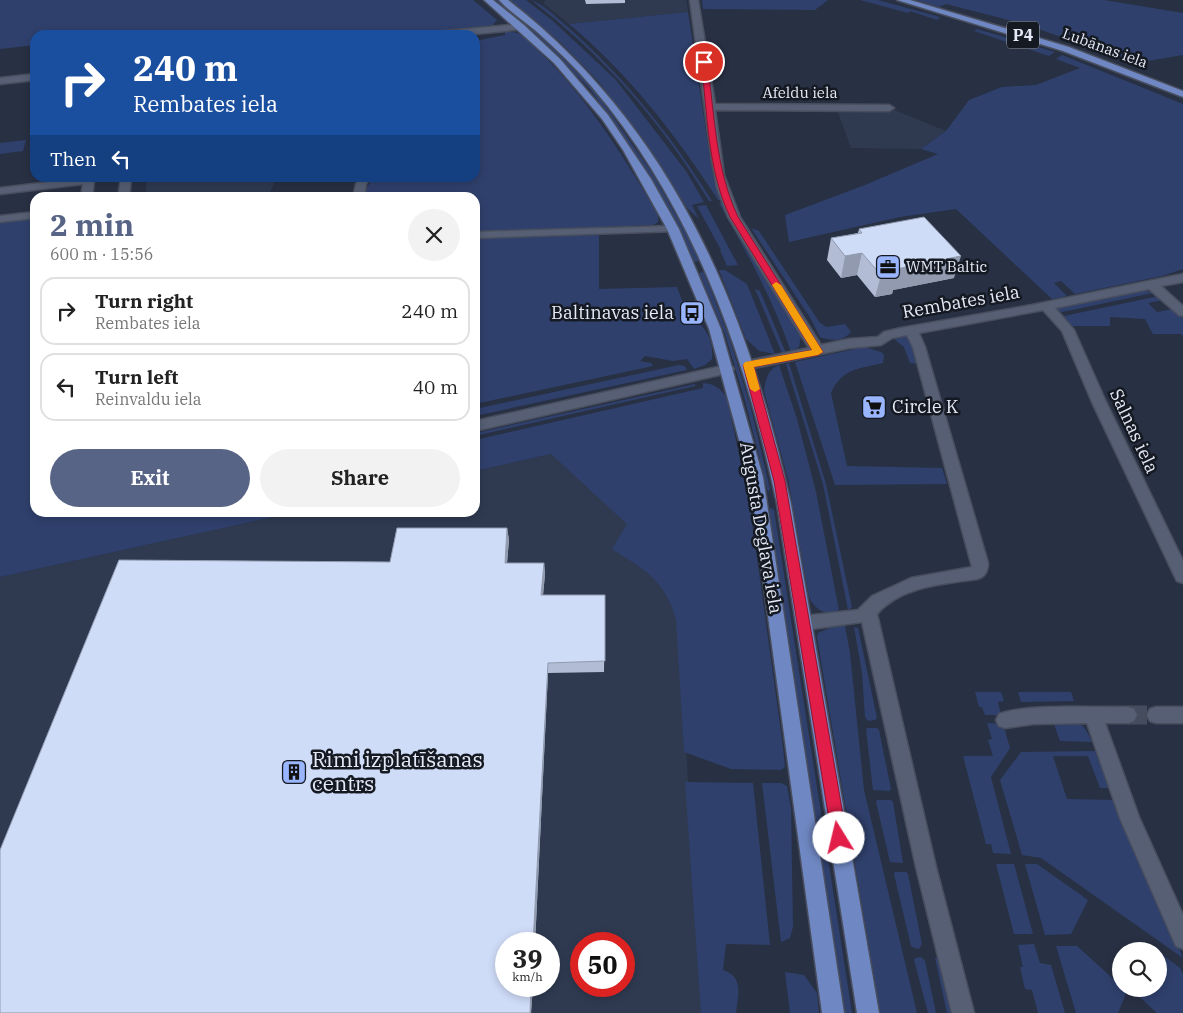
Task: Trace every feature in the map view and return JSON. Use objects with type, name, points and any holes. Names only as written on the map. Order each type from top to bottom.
[{"type":"main road","name":"Augusta Deglava iela","points":[[488,0],[521,27],[557,61],[605,117],[646,179],[673,229],[702,295],[727,370],[756,477],[833,1013]]},
{"type":"main road","name":"Augusta Deglava iela","points":[[503,0],[568,55],[620,115],[647,153],[694,234],[730,314],[748,365],[782,499],[868,1013]]},
{"type":"main road","name":"Lubānas iela","points":[[901,0],[1066,49],[1183,94]]},
{"type":"main road","points":[[759,499],[782,499]]},
{"type":"street","points":[[694,0],[711,107],[715,159],[726,201],[818,352]]},
{"type":"street","points":[[480,31],[521,27]]},
{"type":"street","points":[[0,81],[30,78]]},
{"type":"street","name":"Afeldu iela","points":[[711,107],[889,108]]},
{"type":"street","points":[[0,192],[38,182]]},
{"type":"street","points":[[0,219],[30,216]]},
{"type":"street","points":[[480,235],[673,229]]},
{"type":"street","name":"Rembates iela","points":[[748,365],[866,341],[881,341],[888,335],[911,330],[1046,306],[1183,278]]},
{"type":"street","points":[[1152,285],[1183,312]]},
{"type":"street","name":"Salnas iela","points":[[1046,306],[1068,330],[1099,402],[1183,577]]},
{"type":"street","points":[[804,623],[860,616],[868,612],[878,601],[917,582],[977,573],[980,570],[980,563],[919,347],[911,330]]},
{"type":"street","points":[[480,425],[727,370]]},
{"type":"street","points":[[868,612],[926,867],[964,1013]]},
{"type":"street","points":[[1093,715],[1130,818],[1183,939]]},
{"type":"street","points":[[1005,720],[1033,716],[1128,715]]},
{"type":"street","points":[[1156,715],[1183,715]]},
{"type":"shaded area","points":[[0,0],[473,0],[497,20],[493,25],[450,30],[30,30],[30,46],[0,49]]},
{"type":"shaded area","points":[[495,0],[498,0],[529,24],[593,88],[653,174],[688,236],[699,261],[694,262],[683,236],[649,175],[590,89],[526,25]]},
{"type":"shaded area","points":[[510,0],[526,0],[553,21],[616,80],[686,171],[704,202],[692,205],[699,219],[687,208],[649,148],[598,81],[561,43]]},
{"type":"shaded area","points":[[531,0],[546,8],[568,27],[628,87],[681,154],[712,201],[709,201],[672,145],[630,92],[583,44]]},
{"type":"shaded area","points":[[545,0],[686,0],[688,12],[569,24],[544,4]]},
{"type":"shaded area","points":[[702,0],[828,0],[815,10],[703,9]]},
{"type":"shaded area","points":[[860,0],[878,0],[940,17],[937,20],[910,11],[908,13]]},
{"type":"shaded area","points":[[916,0],[1104,0],[1183,13],[1183,55],[1136,63],[1024,24],[946,4],[939,7]]},
{"type":"shaded area","points":[[688,12],[712,171],[721,200],[718,200],[650,106],[612,63],[569,24]]},
{"type":"shaded area","points":[[977,29],[1055,52],[1049,56],[974,31]]},
{"type":"shaded area","points":[[505,31],[514,32],[530,41],[580,96],[634,174],[658,215],[658,222],[653,225],[480,232],[480,192],[363,192],[371,182],[480,182],[480,40],[505,35]]},
{"type":"shaded area","points":[[1062,55],[1183,104],[1183,269],[1162,276],[1075,294],[1061,281],[1054,283],[1067,296],[1052,299],[956,209],[900,217],[789,242],[785,215],[865,185],[938,154],[921,149],[946,131],[969,100],[1002,87],[1036,85],[1080,68],[1056,59]]},
{"type":"shaded area","points":[[892,109],[946,131],[921,149],[851,148],[837,110]]},
{"type":"shaded area","points":[[26,140],[23,151],[0,154],[0,143]]},
{"type":"shaded area","points":[[147,182],[275,182],[270,192],[146,192]]},
{"type":"shaded area","points":[[723,202],[801,336],[799,347],[791,352],[767,294],[719,203]]},
{"type":"shaded area","points":[[706,205],[738,265],[727,266],[721,250],[697,206]]},
{"type":"shaded area","points":[[30,220],[30,517],[273,517],[0,577],[0,223]]},
{"type":"shaded area","points":[[751,228],[759,231],[820,323],[827,327],[845,324],[851,332],[848,335],[837,340],[820,337],[811,319]]},
{"type":"shaded area","points":[[599,235],[599,289],[677,287],[689,319],[695,321],[708,334],[712,346],[712,359],[705,365],[694,369],[687,359],[673,361],[645,356],[640,361],[651,363],[653,366],[480,403],[480,238]]},
{"type":"shaded area","points":[[719,270],[725,270],[747,284],[775,354],[759,351],[746,339]]},
{"type":"shaded area","points":[[704,272],[728,334],[750,404],[770,489],[768,492],[746,404],[725,334],[699,273]]},
{"type":"shaded area","points":[[755,289],[760,291],[786,353],[782,353]]},
{"type":"shaded area","points":[[1144,290],[1153,293],[1057,313],[1055,310],[1056,308]]},
{"type":"shaded area","points":[[1159,296],[1163,300],[1148,303],[1157,312],[1173,309],[1183,318],[1183,336],[1181,334],[1153,334],[1145,319],[1110,317],[1110,326],[1071,326],[1064,316]]},
{"type":"shaded area","points":[[904,336],[911,338],[918,364],[910,363],[904,347],[893,338]]},
{"type":"shaded area","points":[[864,347],[881,352],[884,355],[883,363],[846,374],[835,385],[831,393],[847,466],[942,468],[947,484],[835,485],[795,362]]},
{"type":"shaded area","points":[[789,363],[826,484],[852,607],[848,610],[823,484],[786,364]]},
{"type":"shaded area","points":[[679,365],[685,366],[687,370],[480,415],[480,408]]},
{"type":"shaded area","points":[[779,365],[797,419],[816,492],[839,610],[830,613],[821,611],[809,597],[788,479],[764,391],[766,379],[770,372]]},
{"type":"shaded area","points":[[703,383],[711,384],[717,387],[727,398],[750,507],[783,747],[785,767],[781,770],[731,769],[684,752],[676,619],[666,594],[652,577],[612,549],[627,524],[551,454],[480,470],[480,439],[703,388]]},
{"type":"shaded area","points":[[695,384],[695,386],[480,435],[480,432]]},
{"type":"shaded area","name":"Rimi izplatīšanas centrs","points":[[551,454],[676,567],[704,1013],[0,1013],[0,577],[273,517],[480,517],[480,470]]},
{"type":"shaded area","points":[[771,508],[774,510],[852,1013],[845,1013],[769,510]]},
{"type":"shaded area","points":[[834,626],[845,626],[850,653],[864,790],[917,1013],[880,1013],[817,637],[818,633]]},
{"type":"shaded area","points":[[854,627],[858,628],[877,718],[875,720],[868,721],[865,717],[862,673]]},
{"type":"shaded area","points":[[975,692],[1001,692],[1004,701],[998,702],[1001,715],[985,715],[982,707],[979,707]]},
{"type":"shaded area","points":[[1018,692],[1071,692],[1074,701],[1021,702]]},
{"type":"shaded area","points":[[1058,720],[1080,724],[1086,730],[1092,742],[1060,741],[1054,724]]},
{"type":"shaded area","points":[[987,723],[1003,724],[1010,748],[991,777],[1011,854],[993,853],[991,844],[986,844],[963,756],[993,756],[988,740],[992,739]]},
{"type":"shaded area","points":[[877,728],[879,730],[891,789],[889,791],[873,790],[866,729]]},
{"type":"shaded area","points":[[1095,751],[1110,788],[1100,788],[1088,756],[1053,756],[1067,799],[1115,800],[1183,958],[1167,947],[1167,942],[1160,942],[1041,858],[1022,855],[1000,780],[1021,752]]},
{"type":"shaded area","points":[[685,782],[753,783],[770,945],[726,944],[723,970],[730,973],[737,982],[736,1013],[701,1013]]},
{"type":"shaded area","points":[[762,783],[781,783],[787,786],[791,808],[793,927],[790,938],[781,942]]},
{"type":"shaded area","points":[[877,800],[891,800],[893,802],[903,863],[890,862]]},
{"type":"shaded area","points":[[996,864],[1014,864],[1033,934],[1014,934]]},
{"type":"shaded area","points":[[1025,864],[1037,864],[1088,900],[1071,934],[1045,935]]},
{"type":"shaded area","points":[[895,872],[906,872],[908,874],[922,944],[919,949],[911,946]]},
{"type":"shaded area","points":[[1034,944],[1040,963],[1051,965],[1065,1013],[1038,1013],[1032,990],[1025,989],[1018,945]]},
{"type":"shaded area","points":[[1056,946],[1077,946],[1112,978],[1112,997],[1125,997],[1118,1013],[1076,1013]]},
{"type":"shaded area","points":[[921,957],[925,961],[936,1013],[928,1013],[914,960]]},
{"type":"shaded area","points":[[935,958],[940,958],[955,1013],[947,1013]]},
{"type":"shaded area","points":[[1167,958],[1180,968],[1183,974],[1183,1013],[1157,1013],[1139,997],[1167,997]]},
{"type":"shaded area","points":[[785,972],[804,975],[817,993],[819,1013],[790,1013]]},
{"type":"building","points":[[924,217],[961,256],[896,269],[898,272],[881,275],[862,253],[845,256],[831,238],[862,233],[859,229]]},
{"type":"building","name":"Rimi izplatīšanas centrs","points":[[397,528],[507,528],[505,563],[544,563],[541,595],[605,595],[605,661],[548,663],[534,932],[495,932],[495,997],[531,997],[530,1013],[0,1013],[0,850],[119,560],[390,562]]},
{"type":"tunnel","points":[[1128,715],[1156,715]]},
{"type":"slow traffic","points":[[755,389],[748,365],[818,352],[776,285]]},
{"type":"place","name":"WMT Baltic","points":[[888,267]]},
{"type":"place","name":"Baltinavas iela","points":[[692,313]]},
{"type":"place","name":"Circle K","points":[[874,407]]},
{"type":"place","name":"Rimi izplatīšanas centrs","points":[[294,772]]},
{"type":"route","points":[[704,62],[711,107],[715,159],[724,195],[734,217],[818,352],[748,365],[779,481],[839,838]]}]
